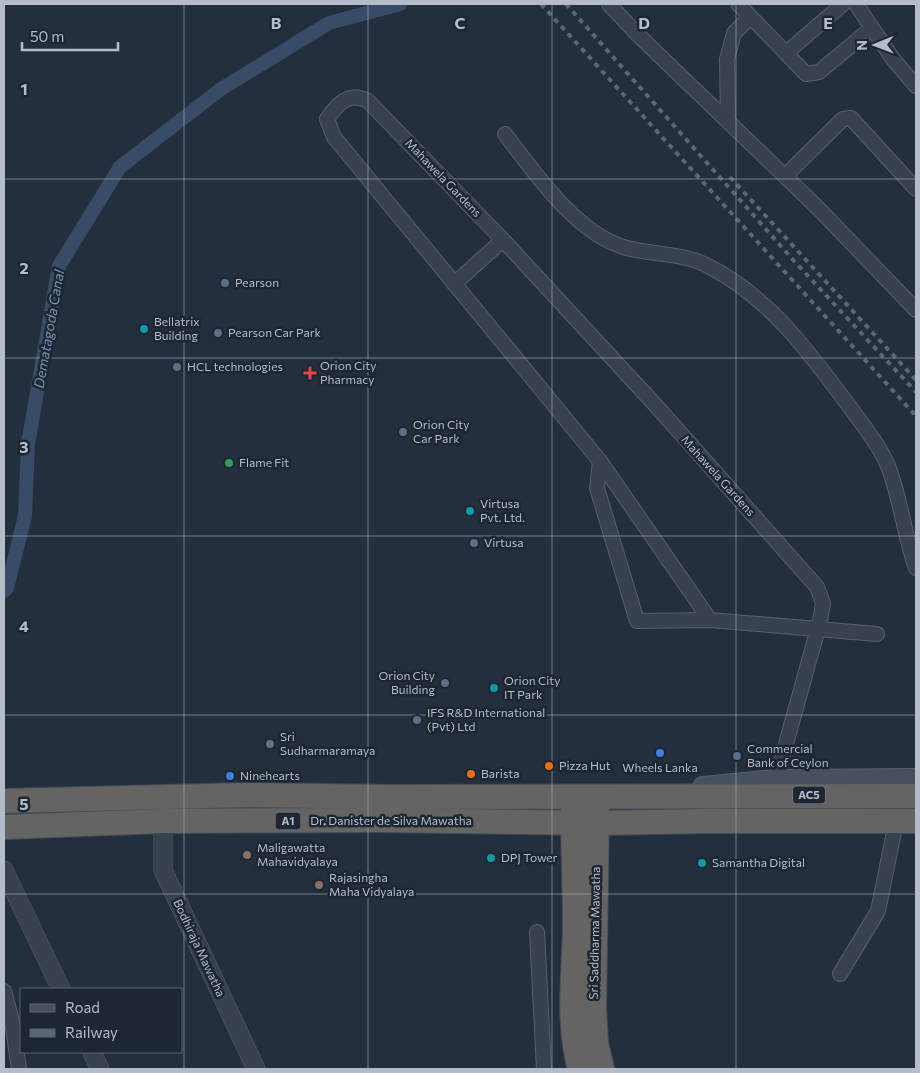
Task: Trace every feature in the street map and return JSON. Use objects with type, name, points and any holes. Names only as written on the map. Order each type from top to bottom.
[{"type":"highway","name":"Dr. Danister de Silva Mawatha","points":[[4,801],[248,795],[608,796]]},
{"type":"highway","name":"AC5","points":[[608,796],[916,796]]},
{"type":"highway","name":"Sri Saddharma Mawatha","points":[[602,1069],[596,1043],[594,1008],[594,880],[598,824],[608,796]]},
{"type":"highway","name":"Sri Saddharma Mawatha","points":[[572,797],[575,888],[573,1021],[576,1052],[580,1069]]},
{"type":"highway","name":"Dr. Danister de Silva Mawatha","points":[[4,827],[163,821],[388,820],[598,824]]},
{"type":"highway","name":"AC5","points":[[598,824],[707,821],[916,821]]},
{"type":"main road","points":[[608,796],[776,780],[916,779]]},
{"type":"main road","points":[[629,822],[704,829],[916,832]]},
{"type":"street","points":[[609,4],[638,35],[914,301]]},
{"type":"street","points":[[738,4],[806,74],[819,72],[872,28]]},
{"type":"street","points":[[786,53],[844,4]]},
{"type":"street","points":[[856,4],[916,86]]},
{"type":"street","points":[[728,120],[727,59],[734,33],[750,16]]},
{"type":"street","name":"Mahawela Gardens","points":[[710,620],[600,461],[334,137],[327,119],[334,107],[345,99],[359,97],[368,101],[504,240],[817,587],[823,603],[776,780]]},
{"type":"street","points":[[785,176],[847,118],[850,118],[916,189]]},
{"type":"street","points":[[505,134],[552,196],[604,239],[627,248],[660,253],[706,264],[733,279],[774,314],[831,381],[870,434],[888,466],[916,568]]},
{"type":"street","points":[[454,284],[504,240]]},
{"type":"street","points":[[600,461],[597,488],[637,621],[710,620],[877,634]]},
{"type":"street","name":"Bodhiraja Mawatha","points":[[163,821],[163,870],[256,1069]]},
{"type":"street","points":[[840,974],[878,911],[894,832]]},
{"type":"street","points":[[6,879],[61,988]]},
{"type":"street","points":[[537,932],[544,1069]]},
{"type":"street","points":[[4,992],[12,1021],[19,1069]]},
{"type":"street","points":[[92,1053],[100,1069]]},
{"type":"waterway","name":"Dematagoda Canal","points":[[4,591],[7,588],[25,516],[28,444],[59,266],[120,167],[221,89],[329,23],[400,4]]},
{"type":"railway","points":[[541,4],[916,416]]},
{"type":"railway","points":[[566,4],[795,262],[916,392]]},
{"type":"railway","points":[[730,177],[916,380]]},
{"type":"place","name":"Pearson","points":[[225,283]]},
{"type":"place","name":"Bellatrix Building","points":[[144,329]]},
{"type":"place","name":"Pearson Car Park","points":[[218,333]]},
{"type":"place","name":"HCL technologies","points":[[177,367]]},
{"type":"place","name":"Orion City Pharmacy","points":[[310,373]]},
{"type":"place","name":"Orion City Car Park","points":[[403,432]]},
{"type":"place","name":"Flame Fit","points":[[229,463]]},
{"type":"place","name":"Virtusa Pvt. Ltd.","points":[[470,511]]},
{"type":"place","name":"Virtusa","points":[[474,543]]},
{"type":"place","name":"Orion City Building","points":[[445,683]]},
{"type":"place","name":"Orion City IT Park","points":[[494,688]]},
{"type":"place","name":"IFS R&D International (Pvt) Ltd","points":[[417,720]]},
{"type":"place","name":"Sri Sudharmaramaya","points":[[270,744]]},
{"type":"place","name":"Wheels Lanka","points":[[660,753]]},
{"type":"place","name":"Commercial Bank of Ceylon","points":[[737,756]]},
{"type":"place","name":"Pizza Hut","points":[[549,766]]},
{"type":"place","name":"Barista","points":[[471,774]]},
{"type":"place","name":"Ninehearts","points":[[230,776]]},
{"type":"place","name":"Maligawatta Mahavidyalaya","points":[[247,855]]},
{"type":"place","name":"DPJ Tower","points":[[491,858]]},
{"type":"place","name":"Samantha Digital","points":[[702,863]]},
{"type":"place","name":"Rajasingha Maha Vidyalaya","points":[[319,885]]}]
